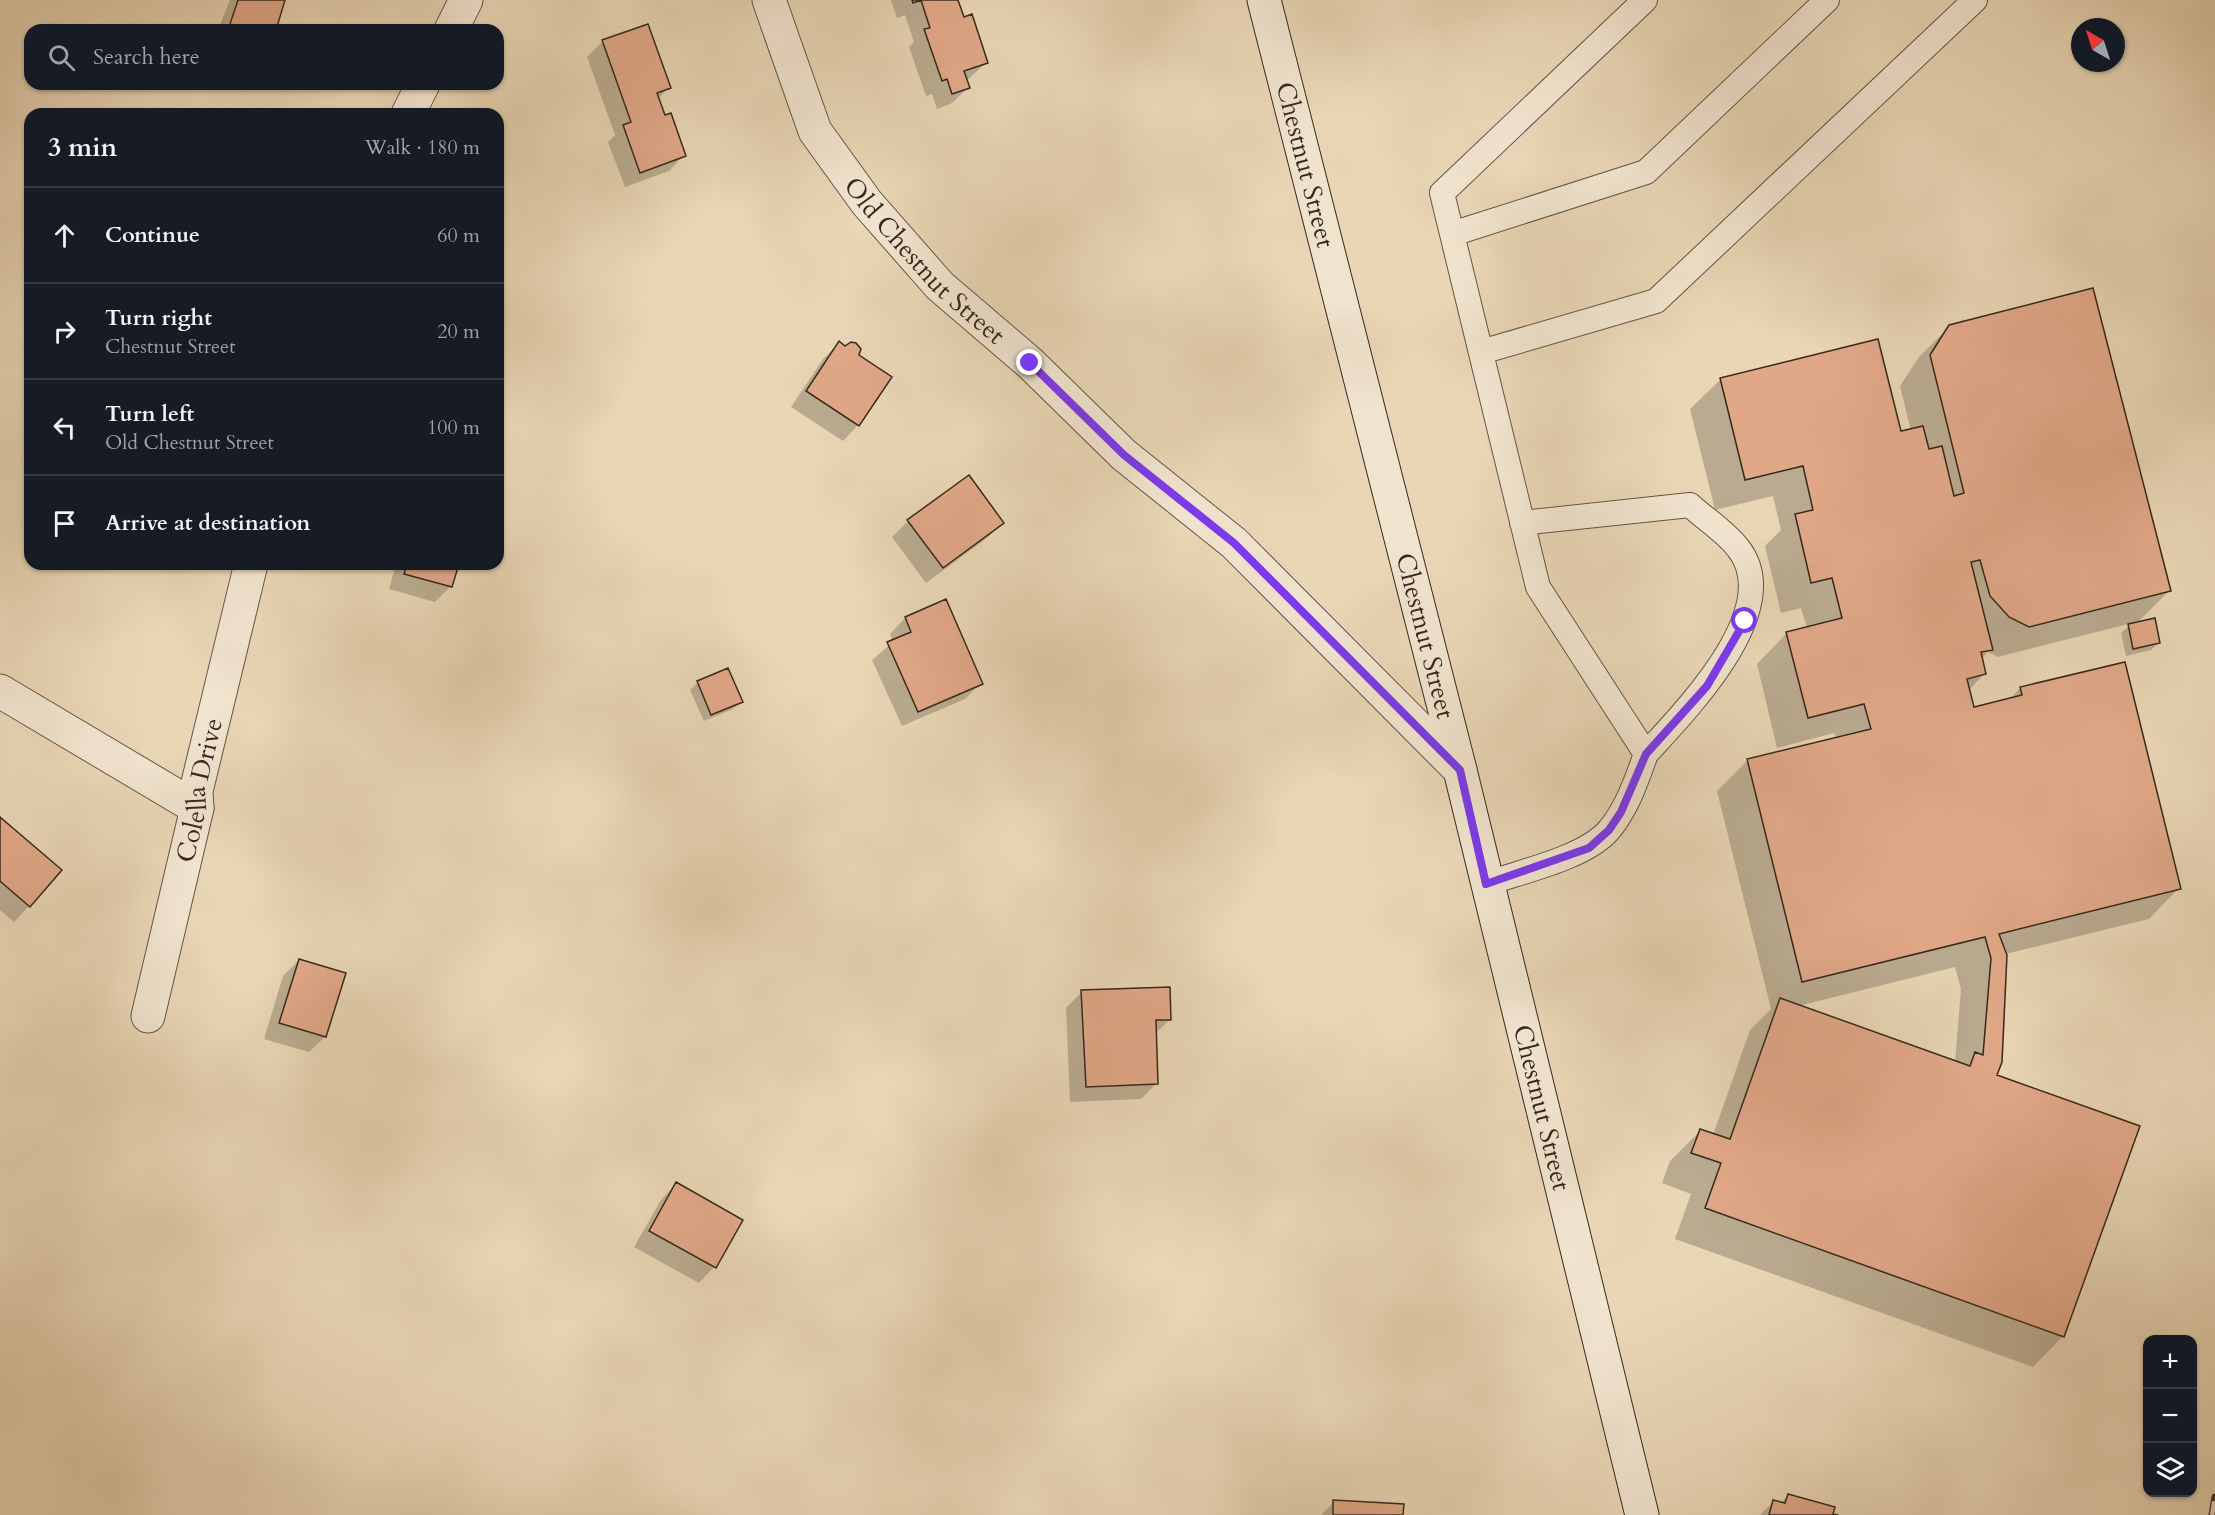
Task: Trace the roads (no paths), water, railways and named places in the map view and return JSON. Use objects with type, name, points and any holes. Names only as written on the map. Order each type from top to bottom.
[{"type":"street","points":[[453,24],[466,0]]},
{"type":"street","name":"Old Chestnut Street","points":[[769,0],[815,131],[867,203],[940,286],[1030,363],[1124,455],[1234,543],[1460,770]]},
{"type":"street","name":"Chestnut Street","points":[[1264,0],[1460,770],[1642,1515]]},
{"type":"street","points":[[411,108],[420,90]]},
{"type":"street","name":"Colella Drive","points":[[148,1016],[197,808],[196,791],[250,570]]},
{"type":"street","points":[[0,692],[197,808]]},
{"type":"lane","points":[[1645,0],[1442,193],[1538,587],[1646,754]]},
{"type":"lane","points":[[1452,234],[1646,172],[1827,0]]},
{"type":"lane","points":[[1481,352],[1656,301],[1975,0]]},
{"type":"lane","points":[[1486,884],[1589,848],[1609,830],[1621,812],[1646,754],[1707,686],[1745,621],[1751,584],[1739,548],[1690,506],[1522,523]]},
{"type":"railway","points":[[2212,1515],[2215,1497]]}]
